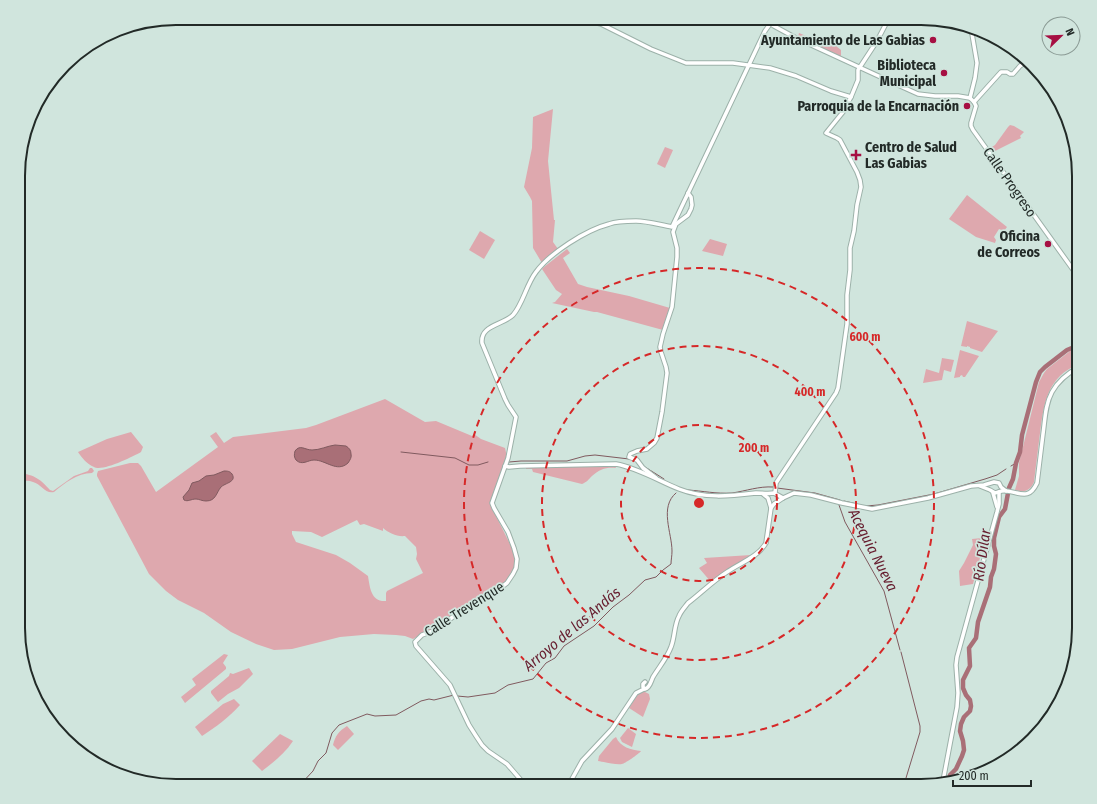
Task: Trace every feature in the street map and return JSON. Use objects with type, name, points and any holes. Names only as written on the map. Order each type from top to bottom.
[{"type":"street","points":[[603,25],[665,55],[686,63],[733,63],[770,68],[796,76],[851,98]]},
{"type":"street","points":[[656,478],[647,475],[642,470],[639,462],[631,457],[634,452],[647,449],[654,443],[657,438],[662,412],[667,373],[660,352],[660,347],[672,307],[677,257],[677,248],[673,232],[676,224],[688,215],[692,209],[691,197],[688,193],[769,25]]},
{"type":"street","points":[[772,25],[806,43],[918,94],[958,96],[970,98],[974,102],[1001,72],[1013,74],[1023,64]]},
{"type":"street","points":[[772,500],[779,498],[776,494],[776,483],[838,388],[847,324],[850,248],[861,187],[860,180],[847,153],[837,138],[826,133],[843,112],[851,98],[858,80],[858,70],[886,25]]},
{"type":"street","points":[[970,98],[977,63],[972,34]]},
{"type":"street","name":"Calle Progreso","points":[[974,102],[976,106],[971,126],[973,130],[1072,268]]},
{"type":"street","name":"Calle Trevenque","points":[[520,779],[506,764],[482,745],[469,724],[450,684],[414,642],[422,635],[436,630],[454,616],[503,586],[513,574],[516,563],[516,554],[508,532],[492,504],[505,466],[516,417],[505,399],[482,344],[482,336],[488,330],[514,314],[530,280],[537,270],[557,252],[586,234],[602,226],[616,222],[635,221],[672,227],[688,193]]},
{"type":"street","points":[[979,486],[996,493],[1000,490],[1017,494],[1026,494],[1035,488],[1037,483],[1048,401],[1060,380],[1072,371]]},
{"type":"street","points":[[505,466],[616,464],[642,470],[680,490],[708,496],[760,493],[772,500],[794,494],[804,494],[872,509],[928,498],[971,486],[998,482],[1000,485],[999,504],[958,653],[956,665],[958,692],[957,707],[944,777]]},
{"type":"street","points":[[992,483],[990,486],[997,504],[997,512]]},
{"type":"street","points":[[776,494],[783,498]]},
{"type":"street","points":[[572,779],[582,761],[612,729],[636,693],[648,688],[652,678],[670,649],[674,639],[678,618],[684,609],[692,600],[727,572],[760,551],[766,542],[772,500],[776,494]]},
{"type":"street","points":[[629,705],[634,693],[641,685],[652,678]]},
{"type":"street","points":[[644,683],[648,683],[649,685]]},
{"type":"street","points":[[644,683],[642,686],[644,689]]},
{"type":"shaded area","points":[[799,33],[823,43],[826,38],[841,50],[841,57],[798,37]]},
{"type":"shaded area","points":[[553,109],[548,161],[555,220],[553,242],[558,249],[542,263],[533,248],[532,201],[524,187],[532,148],[533,117]]},
{"type":"shaded area","points":[[1010,125],[1024,132],[1020,136],[1021,138],[995,151],[992,147]]},
{"type":"shaded area","points":[[665,147],[673,150],[665,168],[657,164]]},
{"type":"shaded area","points":[[967,195],[1007,227],[1004,231],[999,229],[994,237],[996,240],[995,243],[976,237],[949,219]]},
{"type":"shaded area","points":[[480,231],[495,240],[484,259],[469,250]]},
{"type":"shaded area","points":[[710,239],[727,244],[723,256],[702,251]]},
{"type":"shaded area","points":[[567,249],[570,253],[563,258],[578,284],[629,296],[670,308],[663,330],[597,312],[552,303],[555,302],[562,294],[556,290],[542,269]]},
{"type":"shaded area","points":[[967,321],[998,331],[982,352],[967,346],[961,346]]},
{"type":"shaded area","points":[[1072,349],[1072,367],[1060,376],[1054,384],[1049,392],[1043,411],[1034,482],[1029,489],[1021,491],[1015,490],[1019,476],[1019,463],[1039,382],[1047,369]]},
{"type":"shaded area","points":[[960,350],[979,356],[965,377],[962,375],[954,378]]},
{"type":"shaded area","points":[[942,358],[954,360],[951,372],[944,370],[942,380],[923,383],[926,369],[939,373]]},
{"type":"shaded area","points":[[385,399],[425,422],[436,421],[472,436],[474,434],[481,439],[505,448],[507,457],[490,504],[513,550],[515,562],[513,572],[505,582],[460,610],[434,630],[413,639],[405,636],[374,634],[340,637],[292,649],[274,650],[256,644],[231,632],[204,613],[178,600],[166,591],[149,574],[97,476],[98,471],[130,463],[138,463],[156,492],[218,447],[210,436],[216,432],[224,443],[233,437],[306,428]],"holes":[[[357,520],[360,525],[364,524],[383,531],[383,528],[393,534],[405,536],[416,547],[416,559],[423,573],[387,591],[386,601],[381,601],[374,597],[368,576],[350,563],[336,555],[296,542],[292,534],[292,531],[311,532],[322,537]]]},
{"type":"shaded area","points":[[131,432],[143,447],[141,452],[110,466],[98,468],[94,467],[85,461],[78,452],[107,439]]},
{"type":"shaded area","points":[[335,445],[346,446],[350,450],[351,458],[344,466],[340,467],[314,460],[300,463],[296,460],[294,455],[295,451],[299,448],[315,450]]},
{"type":"shaded area","points":[[615,466],[616,468],[606,468],[600,470],[582,484],[533,472],[532,469],[526,469],[526,468]]},
{"type":"shaded area","points":[[92,468],[94,471],[92,473],[87,473],[76,477],[54,492],[48,492],[31,481],[25,481],[25,474],[33,476],[53,491],[74,476]]},
{"type":"shaded area","points":[[224,471],[231,473],[233,479],[221,487],[212,500],[184,500],[183,497],[189,490],[192,483],[199,481],[206,476]]},
{"type":"shaded area","points":[[972,539],[985,539],[973,584],[960,586],[959,571],[973,545]]},
{"type":"shaded area","points":[[751,555],[711,582],[699,568],[707,563],[704,558]]},
{"type":"shaded area","points":[[224,654],[228,655],[223,663],[226,669],[185,703],[181,697],[196,685],[192,679]]},
{"type":"shaded area","points":[[249,668],[253,674],[239,688],[218,702],[211,691],[229,676],[230,673],[233,674]]},
{"type":"shaded area","points":[[643,691],[649,694],[650,699],[643,717],[629,708],[638,694]]},
{"type":"shaded area","points":[[234,699],[240,705],[222,722],[202,736],[195,727],[223,704]]},
{"type":"shaded area","points":[[347,726],[354,734],[338,750],[333,745],[336,736]]},
{"type":"shaded area","points":[[628,728],[636,734],[632,747],[622,742],[620,738]]},
{"type":"shaded area","points":[[280,734],[293,741],[279,757],[262,771],[252,761]]},
{"type":"shaded area","points":[[616,737],[623,746],[641,751],[632,759],[622,764],[598,761],[599,756]]},
{"type":"waterway","name":"Río Dílar","points":[[950,776],[956,769],[964,750],[960,731],[961,724],[964,717],[970,711],[971,706],[970,700],[963,688],[963,680],[970,666],[969,648],[976,638],[978,622],[990,587],[996,554],[994,538],[999,517],[1005,509],[1036,382],[1040,372],[1045,367],[1072,348]]},
{"type":"waterway","points":[[401,452],[455,458],[469,465],[478,465],[488,462]]},
{"type":"waterway","points":[[509,462],[567,461],[595,455],[629,459]]},
{"type":"waterway","name":"Arroyo de las Andás","points":[[1011,466],[1016,463]]},
{"type":"waterway","points":[[645,467],[664,479]]},
{"type":"waterway","name":"Arroyo de las Andás","points":[[866,506],[934,494],[997,475],[1006,469]]},
{"type":"waterway","name":"Arroyo de las Andás","points":[[688,490],[732,493],[773,487]]},
{"type":"waterway","name":"Arroyo de las Andás","points":[[777,488],[815,493],[840,500]]},
{"type":"waterway","name":"Arroyo de las Andás","points":[[457,696],[468,697],[495,693],[508,685],[533,679],[546,663],[555,658],[564,646],[594,626],[613,607],[645,580],[656,577],[671,564],[672,551],[667,513],[668,505],[676,493]]},
{"type":"waterway","name":"Arroyo de las Andás","points":[[844,501],[857,504]]},
{"type":"waterway","name":"Acequia Nueva","points":[[839,505],[845,522],[884,591],[900,650]]},
{"type":"waterway","name":"Acequia Nueva","points":[[901,652],[920,726],[920,732],[906,778]]},
{"type":"waterway","name":"Arroyo de las Andás","points":[[306,779],[313,771],[318,761],[326,753],[332,733],[339,725],[367,714],[375,716],[396,715],[421,701],[429,699],[434,700],[454,695]]},
{"type":"place","name":"Ayuntamiento de Las Gabias","points":[[933,40]]},
{"type":"place","name":"Biblioteca Municipal","points":[[944,73]]},
{"type":"place","name":"Parroquia de la Encarnación","points":[[967,106]]},
{"type":"place","name":"Centro de Salud Las Gabias","points":[[856,155]]},
{"type":"place","name":"Oficina de Correos","points":[[1048,244]]}]
